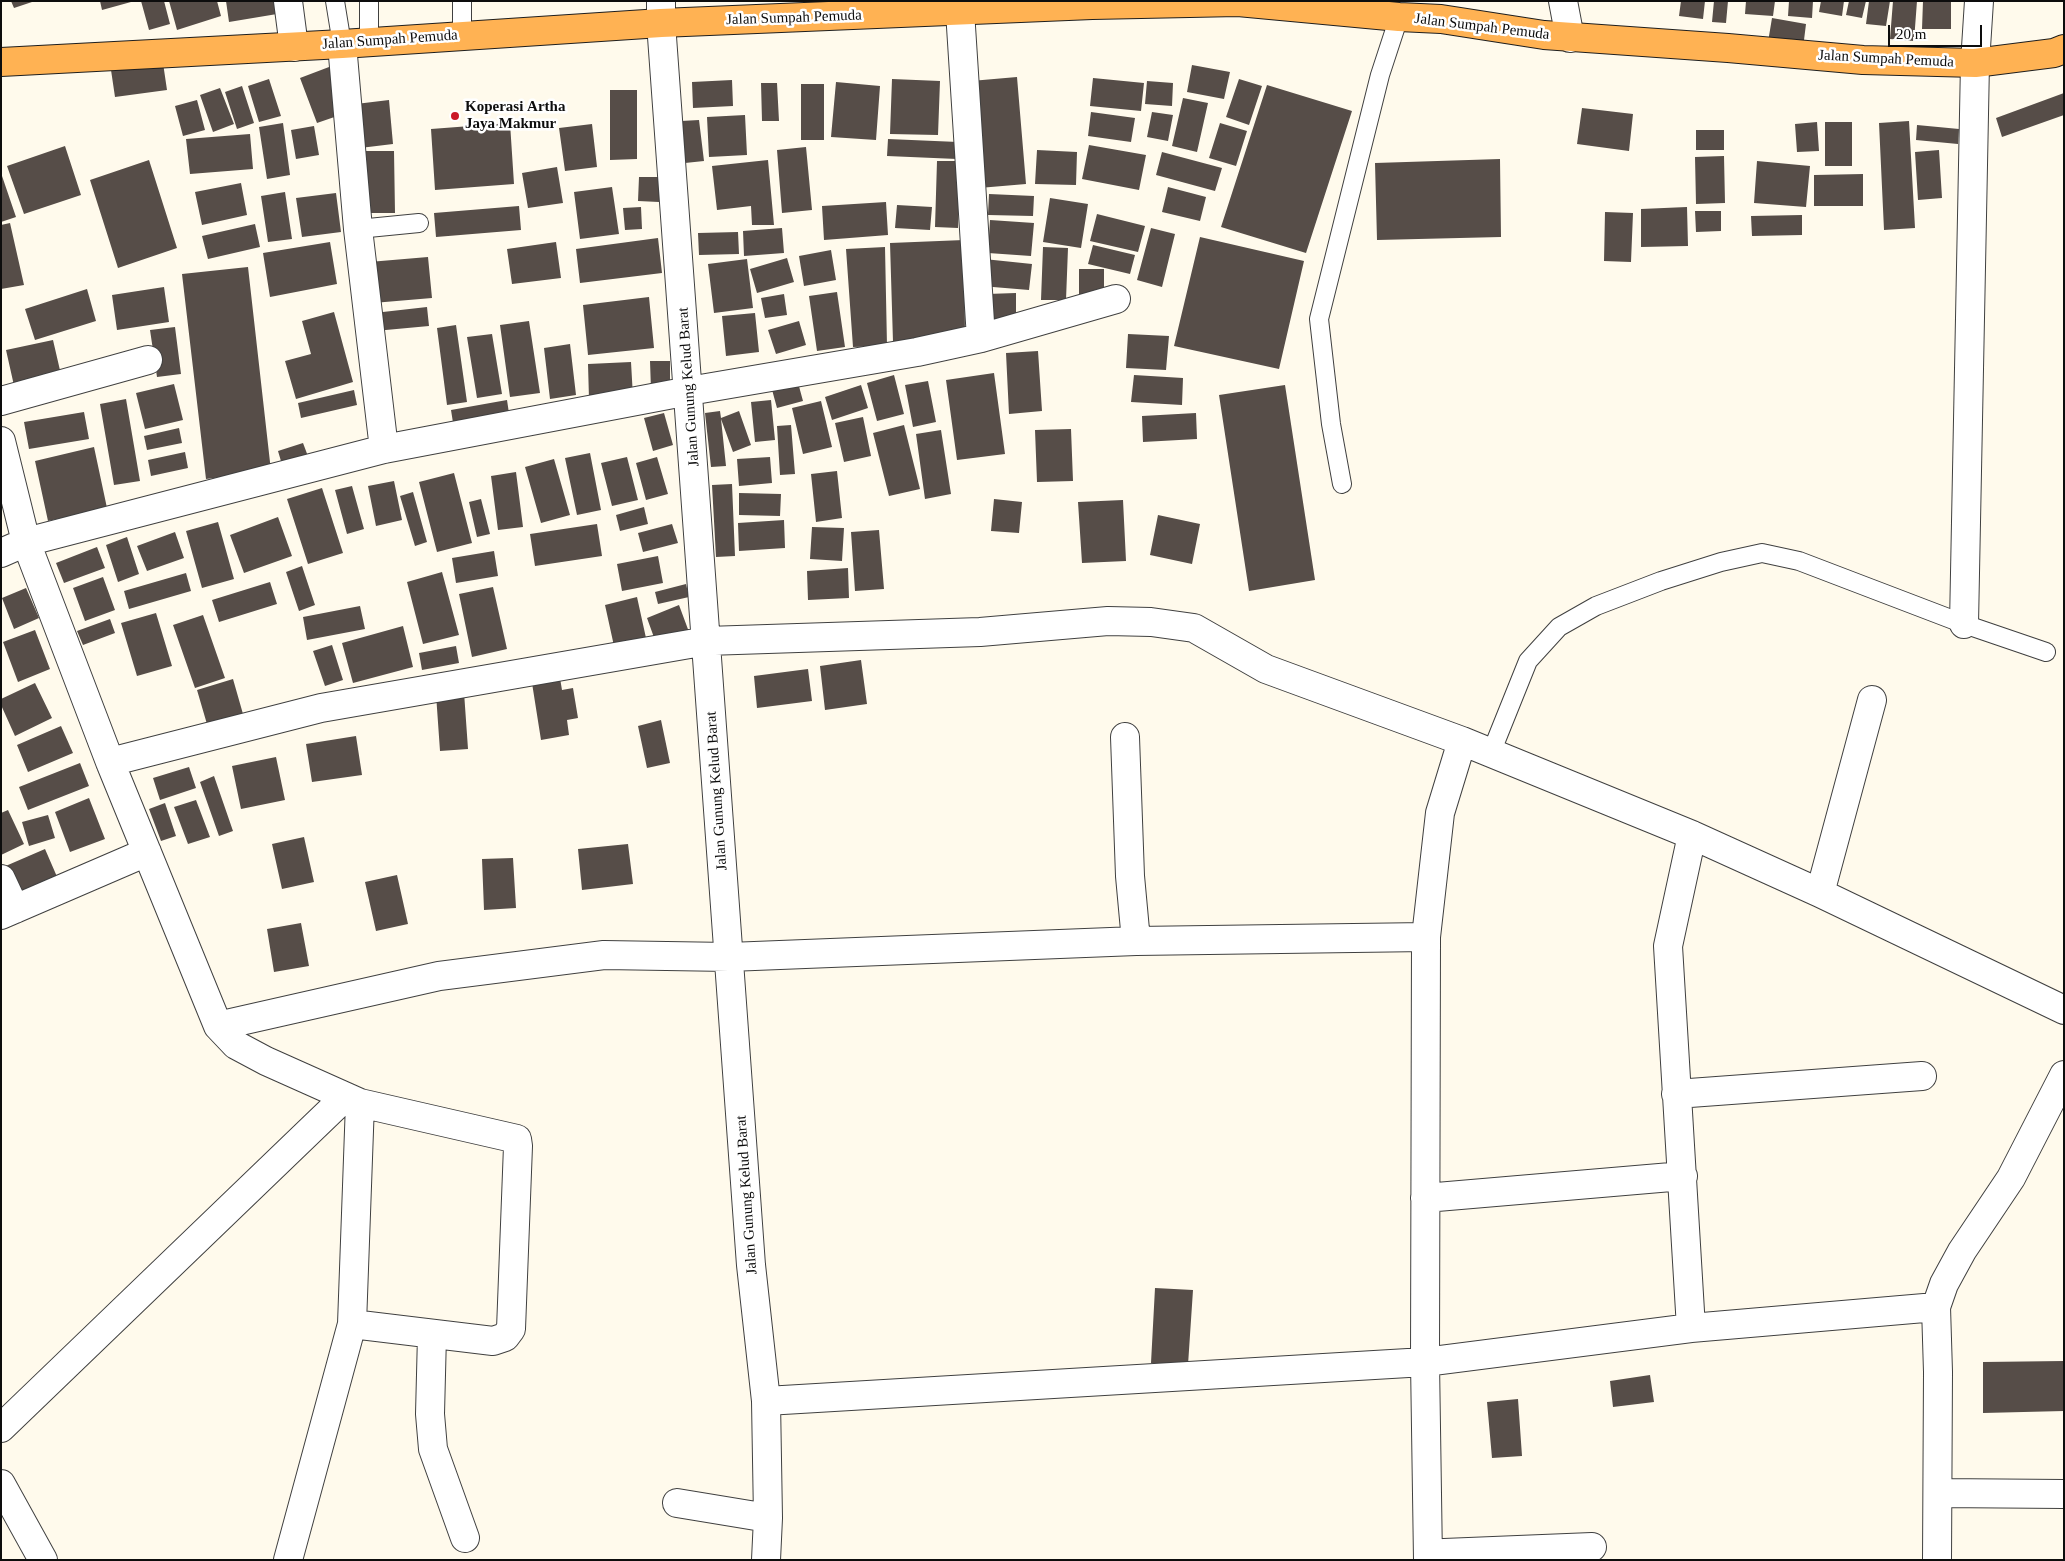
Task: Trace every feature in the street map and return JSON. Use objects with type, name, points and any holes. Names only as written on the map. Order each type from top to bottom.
[{"type":"highway","name":"Jalan Sumpah Pemuda","points":[[1,62],[294,47],[462,36],[661,12],[960,11],[1091,3],[1238,2],[1399,17],[1441,19],[1557,37],[1728,48],[1863,60],[1974,63],[2054,53],[2064,49]]},
{"type":"street","points":[[288,1],[294,47]]},
{"type":"street","points":[[1557,37],[1563,1]]},
{"type":"street","points":[[1964,624],[1974,63],[1979,1]]},
{"type":"street","points":[[960,11],[981,338]]},
{"type":"street","name":"Jalan Gunung Kelud Barat","points":[[661,12],[751,1265],[766,1401],[768,1518],[766,1560]]},
{"type":"street","points":[[355,43],[358,229],[384,449]]},
{"type":"street","points":[[1,553],[26,542],[384,449],[689,391],[917,352],[981,338],[1116,299]]},
{"type":"street","points":[[1,401],[148,360]]},
{"type":"street","points":[[1,441],[26,542],[110,762],[218,1026],[236,1045],[266,1062],[353,1100],[517,1140],[511,1329],[505,1337],[493,1341],[352,1324]]},
{"type":"street","points":[[110,762],[321,708],[707,641],[980,632],[1108,621],[1151,622],[1194,628],[1266,669],[1462,741],[1692,835],[1820,893],[2064,1010]]},
{"type":"street","points":[[1820,893],[1872,700]]},
{"type":"street","points":[[1125,737],[1130,876],[1136,941]]},
{"type":"street","points":[[1462,741],[1440,813],[1426,937],[1424,1362],[1436,1557],[1531,1555],[1592,1547]]},
{"type":"street","points":[[1691,1328],[1668,946],[1692,835]]},
{"type":"street","points":[[1,879],[8,912],[147,852]]},
{"type":"street","points":[[218,1026],[439,976],[604,955],[729,957],[1136,941],[1426,937]]},
{"type":"street","points":[[1937,1560],[1936,1307],[1944,1284],[1962,1251],[2010,1178],[2064,1074]]},
{"type":"street","points":[[1676,1094],[1922,1076]]},
{"type":"street","points":[[288,1560],[352,1324],[353,1100]]},
{"type":"street","points":[[1,1428],[353,1100]]},
{"type":"street","points":[[1426,1198],[1683,1176]]},
{"type":"street","points":[[766,1401],[1424,1362],[1691,1328],[1936,1307]]},
{"type":"street","points":[[432,1335],[430,1414],[433,1449],[465,1538]]},
{"type":"street","points":[[1,1484],[42,1560]]},
{"type":"street","points":[[1938,1493],[2064,1494]]},
{"type":"street","points":[[677,1503],[768,1518]]},
{"type":"lane","points":[[335,1],[355,43]]},
{"type":"lane","points":[[355,43],[369,1]]},
{"type":"lane","points":[[462,1],[462,36]]},
{"type":"lane","points":[[1342,484],[1331,424],[1319,319],[1380,75],[1399,17]]},
{"type":"lane","points":[[358,229],[419,223]]},
{"type":"lane","points":[[1491,753],[1528,661],[1559,627],[1596,606],[1662,581],[1721,562],[1762,553],[1799,561],[1964,624],[2046,652]]},
{"type":"building","points":[[11,1],[32,1],[32,2],[14,8]]},
{"type":"building","points":[[100,1],[130,1],[131,2],[102,10]]},
{"type":"building","points":[[141,1],[164,1],[170,24],[149,30]]},
{"type":"building","points":[[169,1],[217,1],[221,16],[177,30]]},
{"type":"building","points":[[226,1],[276,1],[277,14],[229,22]]},
{"type":"building","points":[[1681,1],[1705,1],[1703,19],[1679,16]]},
{"type":"building","points":[[1714,1],[1728,1],[1726,23],[1712,22]]},
{"type":"building","points":[[1746,1],[1775,1],[1773,16],[1745,14]]},
{"type":"building","points":[[1789,1],[1813,1],[1812,18],[1788,16]]},
{"type":"building","points":[[1821,1],[1844,1],[1842,16],[1819,12]]},
{"type":"building","points":[[1849,1],[1866,1],[1862,18],[1846,15]]},
{"type":"building","points":[[1869,1],[1890,1],[1886,26],[1866,24]]},
{"type":"building","points":[[1893,1],[1917,1],[1914,41],[1890,39]]},
{"type":"building","points":[[1923,1],[1951,1],[1951,29],[1922,29]]},
{"type":"building","points":[[1772,18],[1806,24],[1803,48],[1768,42]]},
{"type":"building","points":[[163,63],[167,90],[115,97],[111,70]]},
{"type":"building","points":[[1192,65],[1230,72],[1224,99],[1187,92]]},
{"type":"building","points":[[329,67],[346,113],[317,123],[300,78]]},
{"type":"building","points":[[1017,77],[1026,184],[979,188],[971,81]]},
{"type":"building","points":[[1093,78],[1144,83],[1141,111],[1090,106]]},
{"type":"building","points":[[269,79],[281,116],[259,122],[248,86]]},
{"type":"building","points":[[892,79],[940,81],[938,135],[890,134]]},
{"type":"building","points":[[1239,79],[1262,86],[1249,125],[1226,117]]},
{"type":"building","points":[[732,80],[733,106],[693,108],[692,82]]},
{"type":"building","points":[[1147,81],[1173,83],[1172,106],[1145,104]]},
{"type":"building","points":[[836,82],[880,86],[876,140],[831,137]]},
{"type":"building","points":[[761,83],[777,83],[779,121],[762,121]]},
{"type":"building","points":[[801,84],[824,84],[824,140],[801,140]]},
{"type":"building","points":[[1267,85],[1352,111],[1306,253],[1221,227]]},
{"type":"building","points":[[242,86],[254,123],[237,129],[225,92]]},
{"type":"building","points":[[220,88],[234,124],[213,132],[200,95]]},
{"type":"building","points":[[610,90],[637,90],[637,159],[610,160]]},
{"type":"building","points":[[2064,93],[2064,115],[2002,137],[1996,118]]},
{"type":"building","points":[[1183,98],[1208,103],[1197,152],[1172,146]]},
{"type":"building","points":[[197,100],[205,130],[183,136],[175,106]]},
{"type":"building","points":[[389,100],[393,144],[360,148],[356,104]]},
{"type":"building","points":[[1582,108],[1633,114],[1629,151],[1577,144]]},
{"type":"building","points":[[1091,112],[1135,118],[1131,142],[1088,136]]},
{"type":"building","points":[[1152,112],[1173,115],[1168,141],[1147,137]]},
{"type":"building","points":[[745,115],[747,155],[709,157],[707,117]]},
{"type":"building","points":[[699,120],[704,161],[685,163],[681,121]]},
{"type":"building","points":[[1909,121],[1915,228],[1884,230],[1879,123]]},
{"type":"building","points":[[1817,122],[1819,151],[1797,152],[1795,124]]},
{"type":"building","points":[[1825,122],[1852,122],[1852,166],[1825,166]]},
{"type":"building","points":[[283,123],[290,175],[267,179],[259,127]]},
{"type":"building","points":[[510,123],[514,184],[435,190],[431,129]]},
{"type":"building","points":[[1220,123],[1247,131],[1236,166],[1209,158]]},
{"type":"building","points":[[592,124],[597,167],[565,171],[559,128]]},
{"type":"building","points":[[1917,125],[1959,129],[1958,144],[1916,140]]},
{"type":"building","points":[[314,126],[319,155],[296,159],[291,130]]},
{"type":"building","points":[[1696,130],[1724,130],[1724,150],[1696,150]]},
{"type":"building","points":[[250,134],[253,169],[190,174],[186,139]]},
{"type":"building","points":[[888,139],[958,142],[957,159],[887,156]]},
{"type":"building","points":[[1089,145],[1146,155],[1139,190],[1082,179]]},
{"type":"building","points":[[65,146],[81,195],[24,214],[7,166]]},
{"type":"building","points":[[806,147],[812,210],[782,213],[777,150]]},
{"type":"building","points":[[1037,150],[1077,152],[1076,185],[1035,184]]},
{"type":"building","points":[[1939,150],[1942,198],[1918,200],[1915,152]]},
{"type":"building","points":[[366,151],[394,151],[395,213],[367,213]]},
{"type":"building","points":[[1162,152],[1222,168],[1215,191],[1156,175]]},
{"type":"building","points":[[1724,156],[1725,203],[1696,204],[1695,157]]},
{"type":"building","points":[[1500,159],[1501,237],[1377,240],[1375,163]]},
{"type":"building","points":[[149,160],[177,248],[118,268],[90,180]]},
{"type":"building","points":[[768,160],[774,225],[752,225],[751,206],[717,210],[712,166]]},
{"type":"building","points":[[937,161],[960,161],[958,228],[935,227]]},
{"type":"building","points":[[1757,161],[1810,166],[1806,207],[1754,203]]},
{"type":"building","points":[[557,167],[563,203],[528,208],[522,173]]},
{"type":"building","points":[[1,173],[16,217],[1,222]]},
{"type":"building","points":[[1863,174],[1863,206],[1814,206],[1814,175]]},
{"type":"building","points":[[639,177],[659,177],[659,202],[638,201]]},
{"type":"building","points":[[241,183],[247,215],[202,225],[195,192]]},
{"type":"building","points":[[612,187],[619,234],[580,239],[574,192]]},
{"type":"building","points":[[1168,187],[1206,197],[1200,221],[1162,212]]},
{"type":"building","points":[[285,192],[292,239],[268,242],[261,196]]},
{"type":"building","points":[[336,193],[341,232],[302,237],[296,198]]},
{"type":"building","points":[[989,194],[1034,196],[1033,216],[988,215]]},
{"type":"building","points":[[1050,198],[1088,204],[1081,248],[1043,242]]},
{"type":"building","points":[[886,202],[888,235],[824,240],[822,206]]},
{"type":"building","points":[[897,205],[932,207],[930,230],[895,228]]},
{"type":"building","points":[[519,206],[521,230],[436,237],[434,213]]},
{"type":"building","points":[[641,207],[642,229],[625,230],[623,208]]},
{"type":"building","points":[[1687,207],[1688,246],[1641,247],[1641,209]]},
{"type":"building","points":[[1695,211],[1721,211],[1721,231],[1696,232]]},
{"type":"building","points":[[1605,212],[1633,213],[1631,262],[1604,261]]},
{"type":"building","points":[[1097,214],[1145,226],[1138,252],[1090,241]]},
{"type":"building","points":[[1802,215],[1802,235],[1752,236],[1751,216]]},
{"type":"building","points":[[990,220],[1034,223],[1031,256],[988,253]]},
{"type":"building","points":[[10,223],[24,285],[1,289],[1,225]]},
{"type":"building","points":[[255,224],[260,247],[208,259],[202,236]]},
{"type":"building","points":[[782,228],[784,253],[744,256],[743,231]]},
{"type":"building","points":[[1151,228],[1175,234],[1162,287],[1137,280]]},
{"type":"building","points":[[738,232],[739,254],[699,255],[698,233]]},
{"type":"building","points":[[1200,237],[1304,261],[1279,369],[1174,346]]},
{"type":"building","points":[[658,238],[662,273],[580,283],[576,249]]},
{"type":"building","points":[[964,240],[965,335],[893,342],[890,243]]},
{"type":"building","points":[[330,242],[337,284],[270,297],[263,253]]},
{"type":"building","points":[[556,242],[561,278],[512,284],[507,249]]},
{"type":"building","points":[[1093,245],[1135,255],[1130,274],[1088,264]]},
{"type":"building","points":[[885,247],[887,346],[853,347],[846,249]]},
{"type":"building","points":[[1043,247],[1068,248],[1066,300],[1041,300]]},
{"type":"building","points":[[831,250],[836,280],[804,286],[799,256]]},
{"type":"building","points":[[428,257],[432,298],[373,303],[369,262]]},
{"type":"building","points":[[787,258],[794,282],[757,293],[750,269]]},
{"type":"building","points":[[747,259],[753,308],[714,313],[708,264]]},
{"type":"building","points":[[984,259],[1032,264],[1029,290],[981,286]]},
{"type":"building","points":[[248,267],[271,471],[206,479],[182,274]]},
{"type":"building","points":[[1079,269],[1104,269],[1104,295],[1079,298]]},
{"type":"building","points":[[164,287],[169,322],[117,330],[112,295]]},
{"type":"building","points":[[87,289],[96,321],[35,340],[25,309]]},
{"type":"building","points":[[837,292],[845,347],[817,351],[809,296]]},
{"type":"building","points":[[1016,293],[1016,321],[987,328],[987,294]]},
{"type":"building","points":[[784,294],[787,315],[765,318],[761,298]]},
{"type":"building","points":[[649,297],[654,348],[588,355],[583,305]]},
{"type":"building","points":[[427,307],[429,326],[375,331],[374,313]]},
{"type":"building","points":[[334,312],[353,382],[296,399],[285,361],[311,354],[302,321]]},
{"type":"building","points":[[755,313],[759,352],[726,356],[722,316]]},
{"type":"building","points":[[529,321],[540,393],[510,397],[500,325]]},
{"type":"building","points":[[799,321],[806,345],[776,354],[768,330]]},
{"type":"building","points":[[456,325],[467,402],[447,405],[437,328]]},
{"type":"building","points":[[175,327],[181,374],[157,377],[150,330]]},
{"type":"building","points":[[492,334],[502,394],[477,398],[467,337]]},
{"type":"building","points":[[1128,334],[1169,336],[1166,370],[1126,368]]},
{"type":"building","points":[[53,340],[62,379],[15,390],[6,350]]},
{"type":"building","points":[[570,344],[576,395],[550,399],[544,348]]},
{"type":"building","points":[[1038,351],[1042,411],[1009,414],[1006,353]]},
{"type":"building","points":[[650,361],[670,361],[670,390],[651,390]]},
{"type":"building","points":[[631,362],[633,397],[589,399],[588,364]]},
{"type":"building","points":[[994,373],[1005,454],[957,460],[946,380]]},
{"type":"building","points":[[894,375],[904,414],[877,421],[867,383]]},
{"type":"building","points":[[1134,375],[1183,378],[1182,405],[1131,402]]},
{"type":"building","points":[[797,379],[803,401],[777,408],[771,386]]},
{"type":"building","points":[[928,381],[936,422],[913,427],[905,385]]},
{"type":"building","points":[[174,384],[183,420],[145,429],[136,393]]},
{"type":"building","points":[[861,385],[868,408],[832,420],[825,397]]},
{"type":"building","points":[[1285,385],[1315,580],[1249,591],[1219,395]]},
{"type":"building","points":[[354,390],[357,405],[301,418],[298,403]]},
{"type":"building","points":[[126,399],[140,481],[114,485],[100,404]]},
{"type":"building","points":[[507,400],[510,420],[454,429],[451,410]]},
{"type":"building","points":[[771,400],[775,440],[755,442],[751,402]]},
{"type":"building","points":[[821,401],[832,447],[803,454],[792,408]]},
{"type":"building","points":[[720,411],[721,418],[739,411],[751,445],[733,452],[721,419],[726,466],[711,467],[705,413]]},
{"type":"building","points":[[84,412],[89,439],[29,449],[24,422]]},
{"type":"building","points":[[664,413],[673,445],[653,451],[644,418]]},
{"type":"building","points":[[1196,413],[1197,439],[1143,442],[1142,416]]},
{"type":"building","points":[[863,417],[871,456],[844,462],[835,423]]},
{"type":"building","points":[[791,425],[795,474],[780,475],[777,426]]},
{"type":"building","points":[[904,425],[920,489],[889,496],[873,433]]},
{"type":"building","points":[[179,428],[182,443],[147,450],[144,436]]},
{"type":"building","points":[[1071,429],[1073,481],[1037,482],[1035,430]]},
{"type":"building","points":[[941,430],[951,494],[925,499],[916,434]]},
{"type":"building","points":[[303,443],[309,459],[283,468],[278,451]]},
{"type":"building","points":[[94,447],[107,508],[48,521],[35,461]]},
{"type":"building","points":[[185,452],[188,468],[151,476],[148,460]]},
{"type":"building","points":[[590,453],[601,510],[577,515],[565,458]]},
{"type":"building","points":[[627,457],[638,500],[612,506],[601,463]]},
{"type":"building","points":[[657,457],[668,494],[646,500],[636,463]]},
{"type":"building","points":[[770,457],[772,483],[739,486],[737,459]]},
{"type":"building","points":[[554,459],[570,515],[541,523],[525,467]]},
{"type":"building","points":[[837,471],[842,518],[816,522],[811,474]]},
{"type":"building","points":[[516,472],[523,527],[498,530],[491,476]]},
{"type":"building","points":[[454,473],[472,543],[437,552],[419,482]]},
{"type":"building","points":[[394,481],[402,520],[376,526],[368,486]]},
{"type":"building","points":[[732,484],[735,556],[716,557],[712,485]]},
{"type":"building","points":[[352,486],[364,529],[347,534],[335,490]]},
{"type":"building","points":[[322,488],[343,553],[308,564],[287,499]]},
{"type":"building","points":[[413,492],[427,542],[415,546],[400,496]]},
{"type":"building","points":[[739,493],[781,494],[780,516],[739,515]]},
{"type":"building","points":[[481,499],[490,534],[477,537],[469,502]]},
{"type":"building","points":[[994,499],[1022,502],[1019,533],[991,531]]},
{"type":"building","points":[[1123,500],[1126,561],[1082,563],[1078,502]]},
{"type":"building","points":[[644,507],[648,524],[620,531],[616,515]]},
{"type":"building","points":[[1158,515],[1200,524],[1192,564],[1150,555]]},
{"type":"building","points":[[278,517],[292,556],[244,573],[230,535]]},
{"type":"building","points":[[784,520],[785,548],[739,551],[738,523]]},
{"type":"building","points":[[218,522],[234,579],[202,588],[186,531]]},
{"type":"building","points":[[597,524],[602,556],[535,566],[530,534]]},
{"type":"building","points":[[672,524],[678,543],[643,552],[638,533]]},
{"type":"building","points":[[812,527],[844,528],[842,561],[810,559]]},
{"type":"building","points":[[879,530],[884,589],[855,591],[851,532]]},
{"type":"building","points":[[175,532],[184,558],[147,571],[137,546]]},
{"type":"building","points":[[127,537],[139,574],[118,582],[106,545]]},
{"type":"building","points":[[97,547],[105,568],[64,583],[56,563]]},
{"type":"building","points":[[494,551],[498,576],[456,583],[452,558]]},
{"type":"building","points":[[658,556],[663,583],[622,591],[617,564]]},
{"type":"building","points":[[302,566],[315,605],[299,611],[286,572]]},
{"type":"building","points":[[848,568],[849,598],[808,600],[807,571]]},
{"type":"building","points":[[442,572],[459,635],[423,644],[407,582]]},
{"type":"building","points":[[186,573],[191,591],[129,609],[124,591]]},
{"type":"building","points":[[103,577],[115,610],[85,621],[73,588]]},
{"type":"building","points":[[270,582],[277,604],[219,622],[212,600]]},
{"type":"building","points":[[686,584],[689,597],[658,604],[655,592]]},
{"type":"building","points":[[493,587],[507,649],[472,657],[459,594]]},
{"type":"building","points":[[26,588],[39,618],[14,629],[2,598]]},
{"type":"building","points":[[637,597],[646,638],[614,646],[605,605]]},
{"type":"building","points":[[679,605],[689,632],[656,643],[647,618]]},
{"type":"building","points":[[360,606],[365,629],[307,640],[303,617]]},
{"type":"building","points":[[156,613],[172,666],[137,676],[121,623]]},
{"type":"building","points":[[203,615],[225,678],[195,688],[173,625]]},
{"type":"building","points":[[110,619],[115,633],[83,645],[77,631]]},
{"type":"building","points":[[403,626],[413,667],[353,683],[342,643]]},
{"type":"building","points":[[35,630],[50,669],[18,682],[3,642]]},
{"type":"building","points":[[332,645],[343,680],[325,686],[313,651]]},
{"type":"building","points":[[456,646],[459,663],[422,670],[419,653]]},
{"type":"building","points":[[861,660],[867,704],[825,710],[820,666]]},
{"type":"building","points":[[808,669],[812,701],[757,708],[754,676]]},
{"type":"building","points":[[560,678],[562,690],[573,688],[578,718],[567,720],[569,735],[541,740],[532,683]]},
{"type":"building","points":[[233,679],[245,721],[209,731],[197,690]]},
{"type":"building","points":[[35,683],[52,718],[15,736],[1,705],[1,699]]},
{"type":"building","points":[[464,692],[468,749],[440,751],[436,694]]},
{"type":"building","points":[[661,720],[670,763],[647,768],[638,726]]},
{"type":"building","points":[[61,726],[73,753],[28,772],[17,745]]},
{"type":"building","points":[[356,736],[362,775],[312,782],[306,744]]},
{"type":"building","points":[[276,757],[285,800],[241,809],[232,766]]},
{"type":"building","points":[[80,763],[89,786],[28,810],[19,787]]},
{"type":"building","points":[[189,767],[196,788],[160,800],[153,778]]},
{"type":"building","points":[[214,776],[233,831],[219,836],[200,782]]},
{"type":"building","points":[[89,798],[105,839],[70,852],[55,812]]},
{"type":"building","points":[[196,800],[210,837],[188,844],[174,807]]},
{"type":"building","points":[[165,803],[176,836],[161,841],[149,809]]},
{"type":"building","points":[[8,810],[24,844],[1,855],[1,813]]},
{"type":"building","points":[[48,815],[55,838],[29,846],[22,822]]},
{"type":"building","points":[[304,837],[314,882],[282,889],[272,844]]},
{"type":"building","points":[[628,844],[633,884],[582,890],[578,849]]},
{"type":"building","points":[[45,849],[58,879],[13,898],[1,868]]},
{"type":"building","points":[[513,858],[516,908],[484,910],[482,859]]},
{"type":"building","points":[[397,875],[408,924],[376,931],[365,882]]},
{"type":"building","points":[[301,923],[309,966],[274,972],[267,929]]},
{"type":"building","points":[[1155,1288],[1193,1290],[1188,1365],[1151,1363]]},
{"type":"building","points":[[2064,1361],[2064,1411],[1983,1413],[1983,1362]]},
{"type":"building","points":[[1650,1375],[1654,1402],[1613,1407],[1610,1381]]},
{"type":"building","points":[[1518,1399],[1522,1456],[1492,1458],[1487,1402]]},
{"type":"place","name":"Koperasi Artha Jaya Makmur","points":[[455,116]]}]
